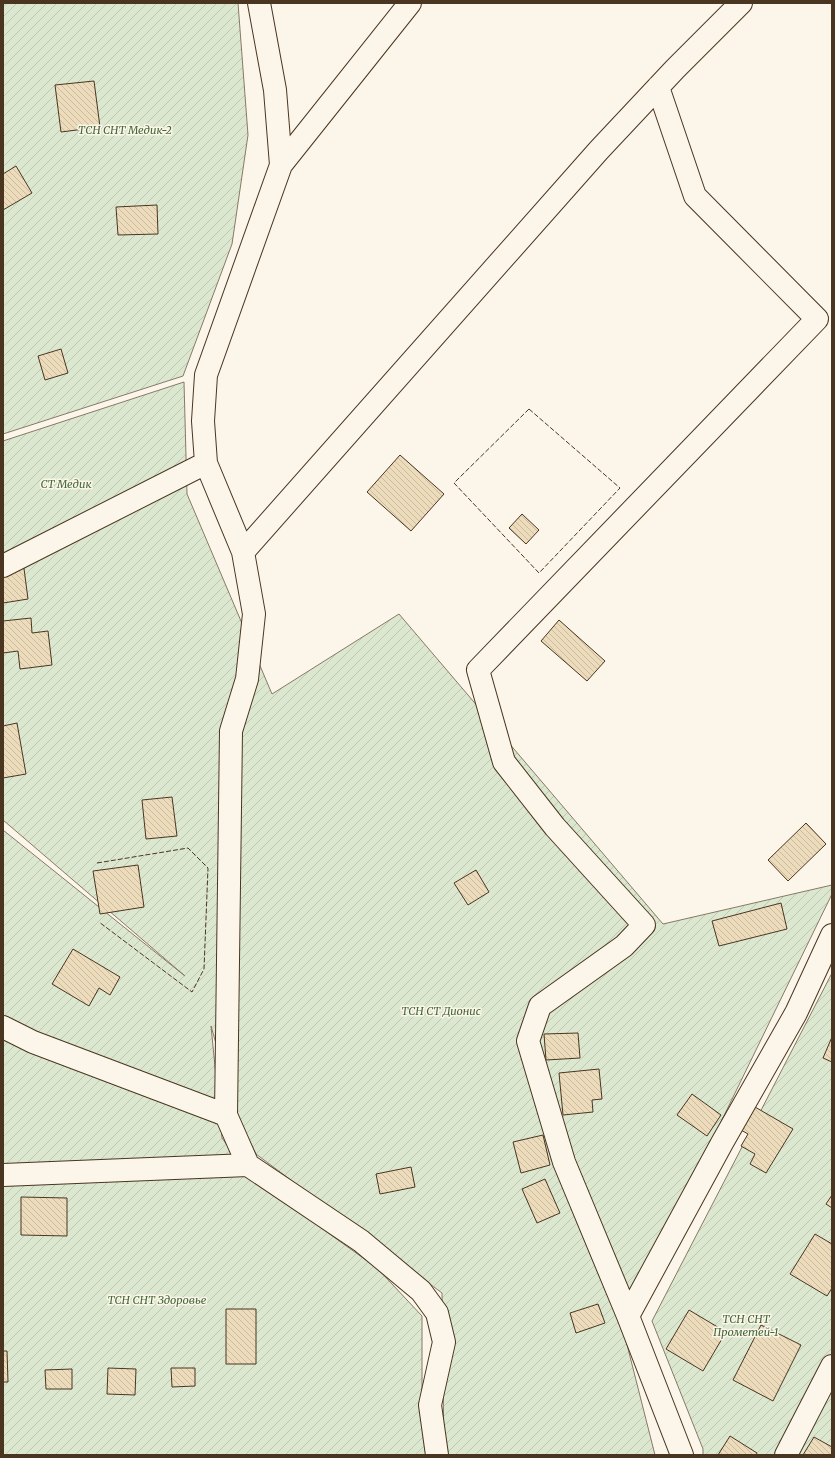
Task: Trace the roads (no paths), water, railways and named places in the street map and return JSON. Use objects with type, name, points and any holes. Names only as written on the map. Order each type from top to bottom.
[{"type":"street","points":[[258,3],[275,90],[281,165]]},
{"type":"street","points":[[410,3],[281,165],[206,375],[203,421],[206,463],[243,552],[254,614],[247,679],[231,731],[226,1115],[248,1165],[361,1241],[421,1291],[437,1313],[444,1342],[430,1405],[437,1455]]},
{"type":"street","points":[[243,552],[599,150],[658,87],[741,3]]},
{"type":"street","points":[[658,87],[696,196],[817,319],[478,670],[504,762],[555,826],[644,925],[624,946],[540,1006],[528,1041],[564,1162],[628,1316],[682,1455]]},
{"type":"street","points":[[3,566],[206,463]]},
{"type":"street","points":[[628,1316],[722,1143],[796,1013],[832,935]]},
{"type":"street","points":[[3,1027],[33,1042],[226,1115]]},
{"type":"street","points":[[3,1175],[248,1165]]},
{"type":"street","points":[[786,1455],[832,1366]]},
{"type":"park label","name":"ТСН СНТ Медик-2","points":[[125,130]]},
{"type":"park label","name":"СТ Медик","points":[[66,484]]},
{"type":"park label","name":"ТСН СТ Дионис","points":[[441,1011]]},
{"type":"park label","name":"ТСН СНТ Здоровье","points":[[157,1300]]},
{"type":"park label","name":"ТСН СНТ Прометей-1","points":[[746,1325]]}]
